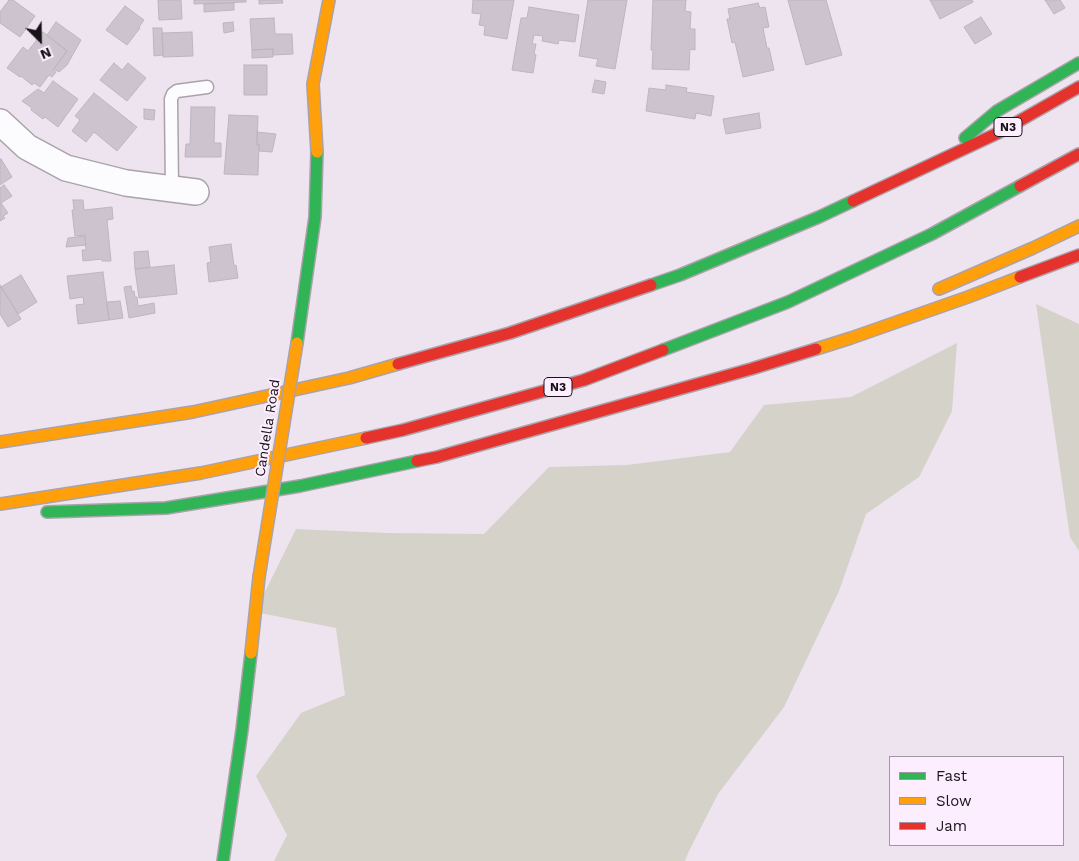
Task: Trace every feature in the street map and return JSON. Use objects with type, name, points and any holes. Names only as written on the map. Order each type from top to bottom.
[{"type":"main road","name":"Candella Road","points":[[223,861],[242,730],[259,577],[297,343],[315,217],[317,154],[313,84],[329,0]]},
{"type":"main road","points":[[935,163],[997,111],[1079,63]]},
{"type":"main road","name":"N3","points":[[0,442],[193,412],[349,378],[510,333],[680,274],[819,217],[998,133],[1079,87]]},
{"type":"main road","name":"N3","points":[[0,504],[201,474],[384,435],[584,380],[788,302],[932,234],[1079,154]]},
{"type":"main road","points":[[932,292],[1079,226]]},
{"type":"main road","points":[[39,512],[166,508],[300,486],[437,457],[751,369],[851,338],[1079,255]]},
{"type":"main road","points":[[751,369],[860,323]]},
{"type":"street","points":[[0,122],[27,147],[66,168],[126,183],[196,192]]},
{"type":"lane","points":[[172,190],[171,99],[177,91],[207,87]]},
{"type":"shaded area","points":[[1036,304],[1079,324],[1079,551],[1070,537]]},
{"type":"shaded area","points":[[957,343],[952,411],[919,477],[866,514],[839,591],[784,707],[718,794],[685,861],[274,861],[287,835],[256,776],[301,713],[345,695],[336,628],[255,612],[296,529],[387,533],[484,534],[549,467],[627,465],[730,452],[764,405],[851,397]]},
{"type":"building","points":[[9,0],[13,0],[35,16],[20,37],[0,23],[0,12]]},
{"type":"building","points":[[158,0],[181,0],[182,19],[159,20]]},
{"type":"building","points":[[194,0],[246,0],[246,2],[194,4]]},
{"type":"building","points":[[259,0],[282,0],[283,3],[259,4]]},
{"type":"building","points":[[473,0],[514,0],[507,39],[484,35],[485,26],[479,25],[481,14],[472,13]]},
{"type":"building","points":[[588,0],[627,0],[615,69],[596,66],[598,59],[579,56]]},
{"type":"building","points":[[653,0],[686,0],[685,11],[691,12],[690,29],[695,29],[695,50],[690,49],[689,70],[652,69]]},
{"type":"building","points":[[788,0],[826,0],[842,55],[806,65]]},
{"type":"building","points":[[930,0],[972,0],[973,2],[940,19]]},
{"type":"building","points":[[1045,0],[1060,0],[1065,8],[1054,14]]},
{"type":"building","points":[[234,3],[234,10],[204,12],[204,4]]},
{"type":"building","points":[[758,3],[760,8],[765,7],[769,27],[763,28],[774,70],[743,77],[735,42],[732,43],[727,19],[730,19],[728,9]]},
{"type":"building","points":[[125,6],[144,20],[127,45],[106,30]]},
{"type":"building","points":[[529,7],[579,15],[575,42],[559,40],[558,44],[542,41],[543,36],[534,35],[532,44],[536,44],[534,54],[536,55],[533,73],[512,70],[521,18],[527,18]]},
{"type":"building","points":[[981,17],[992,34],[975,44],[964,27]]},
{"type":"building","points":[[274,18],[275,34],[292,34],[293,54],[273,55],[273,49],[252,50],[250,19]]},
{"type":"building","points":[[56,22],[81,40],[67,65],[59,72],[54,69],[67,51],[47,35]]},
{"type":"building","points":[[233,22],[234,31],[224,33],[223,23]]},
{"type":"building","points":[[153,28],[162,28],[163,55],[154,56]]},
{"type":"building","points":[[43,32],[67,51],[53,70],[56,72],[52,77],[49,75],[40,87],[34,83],[32,85],[7,68],[23,47],[28,51]]},
{"type":"building","points":[[192,32],[193,56],[163,57],[162,33]]},
{"type":"building","points":[[273,49],[273,57],[252,58],[252,50]]},
{"type":"building","points":[[114,63],[122,70],[128,63],[146,78],[127,101],[100,80]]},
{"type":"building","points":[[244,65],[267,65],[267,95],[244,95]]},
{"type":"building","points":[[595,80],[606,82],[604,94],[592,92]]},
{"type":"building","points":[[53,81],[78,99],[58,127],[45,117],[43,119],[22,101],[38,89],[44,93]]},
{"type":"building","points":[[666,85],[687,88],[686,92],[714,96],[711,116],[696,113],[695,119],[646,111],[649,88],[666,90]]},
{"type":"building","points":[[94,93],[137,127],[117,151],[94,132],[86,142],[72,131],[80,120],[75,116]]},
{"type":"building","points":[[191,107],[215,107],[214,143],[221,143],[221,157],[185,157],[186,144],[190,144]]},
{"type":"building","points":[[144,109],[155,110],[154,120],[144,119]]},
{"type":"building","points":[[759,113],[761,128],[726,134],[723,119]]},
{"type":"building","points":[[229,115],[258,116],[258,175],[224,174]]},
{"type":"building","points":[[257,132],[276,134],[272,152],[259,151]]},
{"type":"building","points":[[0,160],[12,177],[0,185]]},
{"type":"building","points":[[4,185],[12,196],[1,203],[8,213],[0,221],[0,188]]},
{"type":"building","points":[[73,200],[83,200],[84,210],[112,207],[113,219],[107,220],[111,261],[102,261],[102,259],[83,261],[82,250],[86,250],[85,235],[75,236],[72,210],[74,210]]},
{"type":"building","points":[[85,236],[86,245],[66,247],[68,238]]},
{"type":"building","points":[[231,244],[238,278],[209,282],[207,263],[211,262],[209,247]]},
{"type":"building","points":[[148,251],[150,267],[135,269],[134,252]]},
{"type":"building","points":[[174,265],[177,294],[139,298],[135,269]]},
{"type":"building","points":[[103,272],[109,320],[78,324],[76,305],[84,304],[83,297],[70,299],[67,276]]},
{"type":"building","points":[[21,275],[37,302],[18,314],[1,287]]},
{"type":"building","points":[[0,285],[21,319],[8,327],[0,314]]},
{"type":"building","points":[[131,286],[132,292],[134,291],[135,297],[137,297],[138,306],[154,303],[155,313],[129,318],[124,287]]},
{"type":"building","points":[[120,301],[123,318],[109,320],[107,302]]},
{"type":"traffic: fast","points":[[965,138],[997,111],[1079,63]]},
{"type":"traffic: fast","points":[[297,343],[315,217],[317,152]]},
{"type":"traffic: fast","points":[[663,350],[788,302],[932,234],[1020,186]]},
{"type":"traffic: fast","points":[[651,285],[680,275],[853,201]]},
{"type":"traffic: fast","points":[[47,512],[166,508],[300,486],[417,461]]},
{"type":"traffic: fast","points":[[223,861],[251,653]]},
{"type":"traffic: slow","points":[[317,152],[313,84],[329,0]]},
{"type":"traffic: slow","points":[[939,289],[1079,226]]},
{"type":"traffic: slow","points":[[816,349],[968,297],[1020,277]]},
{"type":"traffic: slow","points":[[259,577],[297,343]]},
{"type":"traffic: slow","points":[[0,442],[193,412],[349,378],[398,364]]},
{"type":"traffic: slow","points":[[0,504],[201,473],[366,438]]},
{"type":"traffic: slow","points":[[251,653],[259,577]]},
{"type":"traffic: jam","points":[[853,201],[998,133],[1079,87]]},
{"type":"traffic: jam","points":[[1020,186],[1079,154]]},
{"type":"traffic: jam","points":[[1020,277],[1079,255]]},
{"type":"traffic: jam","points":[[398,364],[510,333],[651,285]]},
{"type":"traffic: jam","points":[[417,461],[751,369],[816,349]]},
{"type":"traffic: jam","points":[[366,438],[403,430],[584,380],[663,350]]}]
